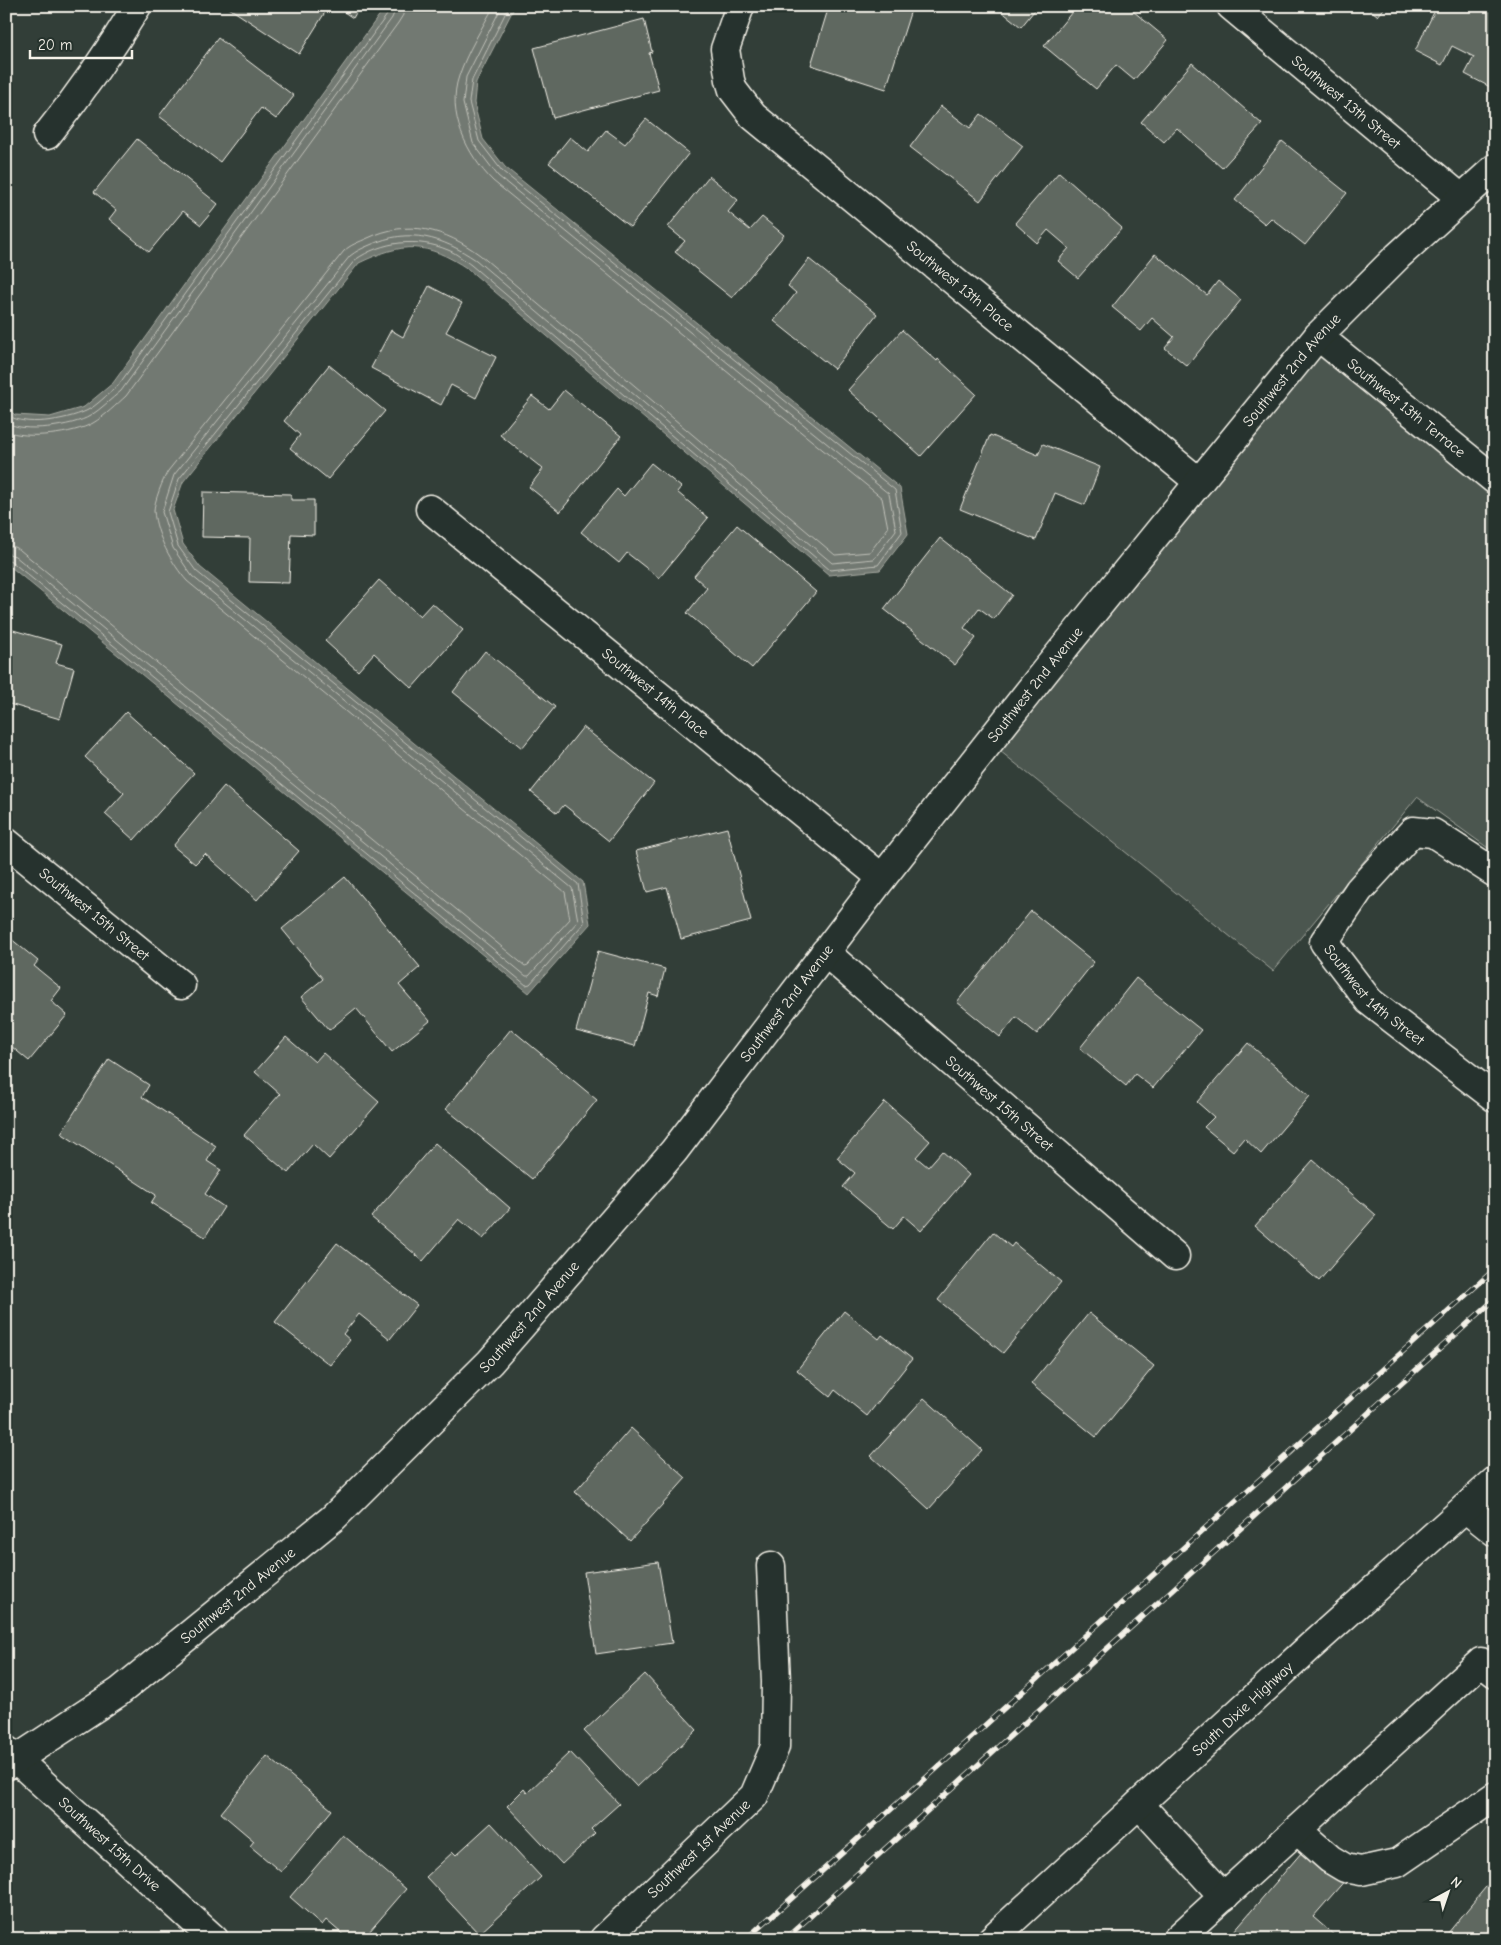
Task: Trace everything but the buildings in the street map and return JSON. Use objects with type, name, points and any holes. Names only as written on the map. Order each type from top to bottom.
[{"type":"street","points":[[47,135],[70,107],[111,50],[138,6]]},
{"type":"street","name":"Southwest 13th Place","points":[[740,6],[725,49],[733,90],[753,116],[1199,482]]},
{"type":"street","name":"Southwest 13th Street","points":[[1231,6],[1462,198]]},
{"type":"street","name":"Southwest 2nd Avenue","points":[[10,1759],[119,1692],[325,1524],[490,1362],[674,1151],[882,878],[1046,670],[1318,336],[1398,256],[1495,168]]},
{"type":"street","name":"Southwest 13th Terrace","points":[[1318,336],[1495,480]]},
{"type":"street","name":"Southwest 14th Place","points":[[430,508],[882,878]]},
{"type":"street","name":"Southwest 14th Street","points":[[1495,874],[1433,832],[1412,831],[1359,890],[1324,942],[1369,1001],[1495,1098]]},
{"type":"street","name":"Southwest 15th Street","points":[[6,842],[181,985]]},
{"type":"street","name":"Southwest 15th Street","points":[[825,952],[1175,1256]]},
{"type":"street","name":"South Dixie Highway","points":[[992,1939],[1311,1646],[1495,1482]]},
{"type":"street","points":[[1465,1508],[1495,1532]]},
{"type":"street","name":"Southwest 1st Avenue","points":[[604,1939],[754,1796],[775,1747],[776,1682],[771,1566]]},
{"type":"street","points":[[1177,1939],[1481,1662],[1495,1673]]},
{"type":"street","name":"Southwest 15th Drive","points":[[10,1759],[214,1939]]},
{"type":"street","points":[[1297,1830],[1345,1868],[1361,1872],[1397,1863],[1495,1796]]},
{"type":"street","points":[[1139,1804],[1224,1896]]},
{"type":"shaded area","points":[[1322,354],[1495,494],[1495,853],[1417,797],[1273,971],[1000,751]]},
{"type":"water","points":[[386,6],[515,6],[476,82],[474,103],[483,139],[505,167],[900,488],[908,534],[880,570],[829,575],[468,269],[439,253],[427,249],[414,248],[389,251],[359,263],[183,482],[173,510],[183,544],[200,567],[583,882],[590,924],[529,993],[6,563],[6,407],[15,415],[50,417],[84,407],[113,383]]},
{"type":"railway","points":[[746,1939],[1495,1269]]},
{"type":"railway","points":[[785,1939],[1495,1299]]}]
